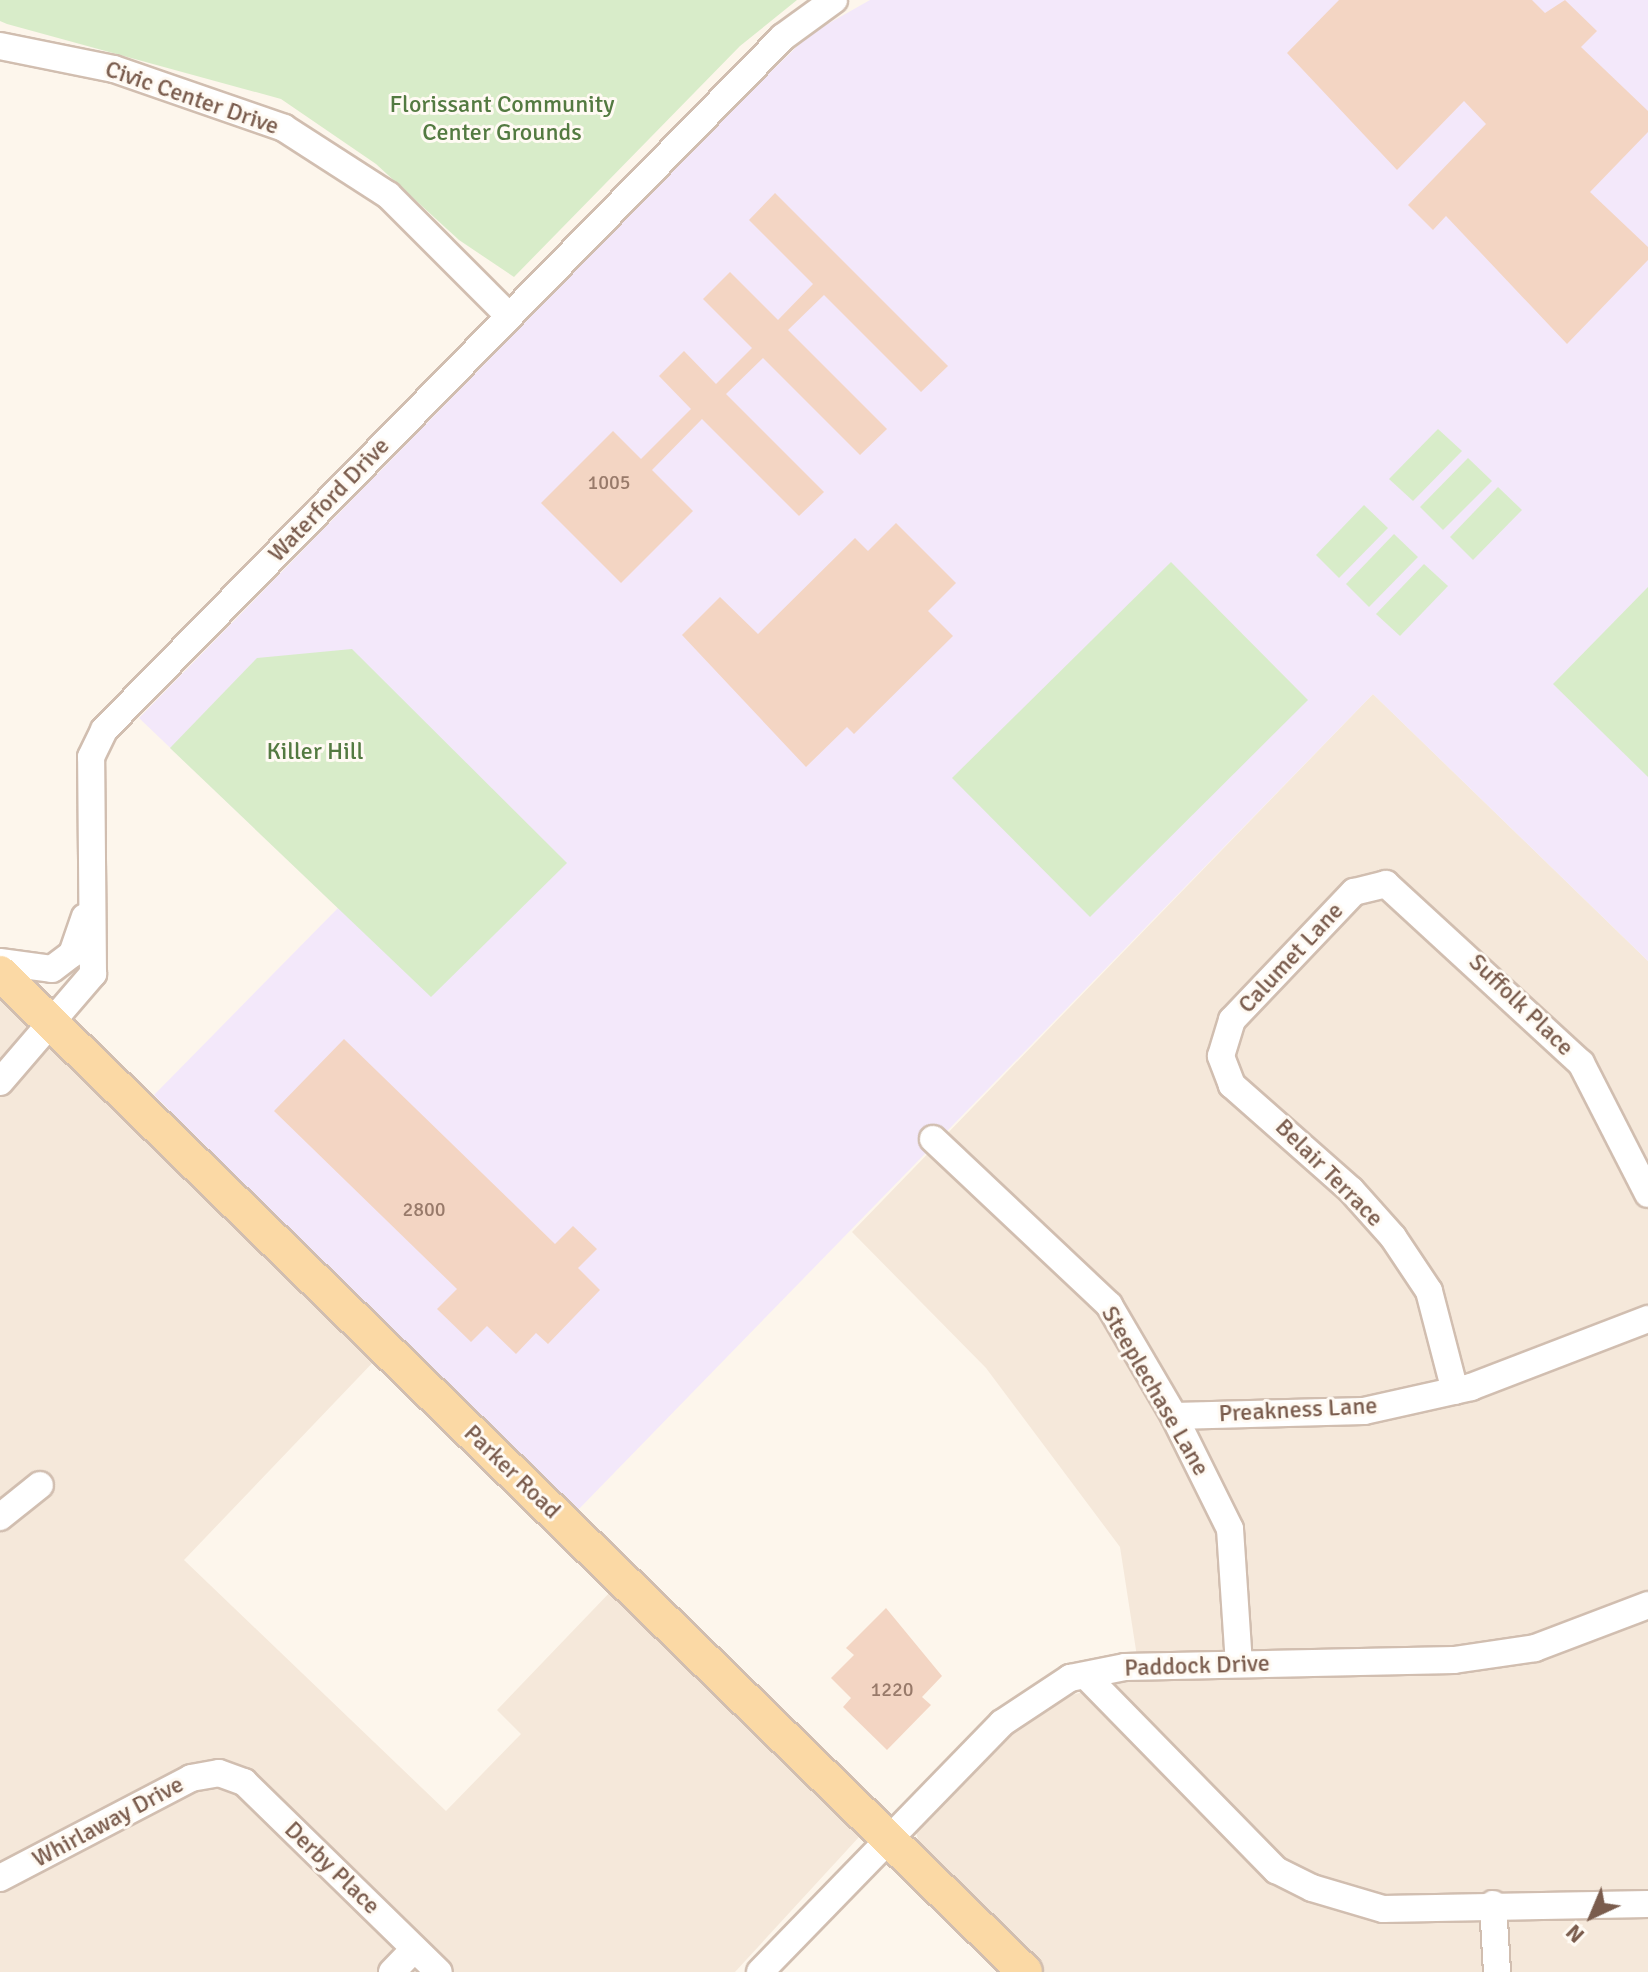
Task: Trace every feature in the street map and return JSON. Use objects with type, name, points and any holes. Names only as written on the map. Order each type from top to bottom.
[{"type":"main road","name":"Parker Road","points":[[0,973],[1025,1972]]},
{"type":"street","name":"Waterford Drive","points":[[0,1082],[55,1026],[93,974],[91,757],[104,730],[783,37],[834,0]]},
{"type":"street","name":"Civic Center Drive","points":[[0,46],[114,69],[284,128],[388,195],[509,316]]},
{"type":"street","name":"Calumet Lane","points":[[1221,1056],[1232,1020],[1354,892],[1386,884]]},
{"type":"street","name":"Suffolk Place","points":[[1386,884],[1581,1063],[1648,1194]]},
{"type":"street","points":[[0,962],[52,969],[72,954],[91,903]]},
{"type":"street","name":"Belair Terrace","points":[[1221,1056],[1232,1085],[1351,1190],[1393,1237],[1429,1291],[1455,1391]]},
{"type":"street","name":"Steeplechase Lane","points":[[933,1139],[1109,1305],[1174,1416],[1230,1529],[1239,1663]]},
{"type":"street","name":"Preakness Lane","points":[[1174,1416],[1364,1411],[1455,1391],[1648,1319]]},
{"type":"street","points":[[0,1517],[40,1485]]},
{"type":"street","name":"Paddock Drive","points":[[760,1972],[1002,1723],[1070,1678],[1239,1663],[1454,1660],[1535,1648],[1648,1605]]},
{"type":"street","points":[[1086,1676],[1276,1870],[1367,1908],[1648,1904]]},
{"type":"street","name":"Whirlaway Drive","points":[[0,1878],[191,1778],[219,1773]]},
{"type":"street","name":"Derby Place","points":[[219,1773],[244,1782],[439,1972]]},
{"type":"street","points":[[1493,1904],[1497,1972]]},
{"type":"street","points":[[392,1972],[414,1949]]},
{"type":"shaded area","points":[[870,0],[1648,0],[1648,961],[1373,694],[577,1511],[154,1095],[338,908],[139,718],[753,89],[810,34]]},
{"type":"shaded area","points":[[1373,694],[1648,961],[1648,1972],[1042,1972],[922,1857],[915,1827],[1047,1702],[1140,1676],[1120,1547],[986,1368],[852,1232]]},
{"type":"shaded area","points":[[0,989],[378,1357],[184,1560],[446,1811],[521,1734],[497,1710],[614,1588],[859,1837],[735,1972],[0,1972]]},
{"type":"green space","name":"Florissant Community Center Grounds","points":[[0,0],[797,0],[740,46],[514,277],[459,240],[376,164],[281,99],[7,24],[0,21]]},
{"type":"green space","points":[[1438,429],[1462,451],[1413,501],[1389,479]]},
{"type":"green space","points":[[1468,458],[1492,481],[1443,530],[1420,507]]},
{"type":"green space","points":[[1498,487],[1522,510],[1473,560],[1450,537]]},
{"type":"green space","points":[[1364,505],[1388,528],[1339,578],[1316,555]]},
{"type":"green space","points":[[1394,534],[1418,557],[1369,607],[1346,584]]},
{"type":"green space","points":[[1171,562],[1308,700],[1090,917],[952,778]]},
{"type":"green space","points":[[1424,564],[1448,586],[1400,636],[1376,614]]},
{"type":"green space","points":[[1648,587],[1648,777],[1553,684]]},
{"type":"green space","name":"Killer Hill","points":[[352,649],[567,863],[431,997],[170,748],[257,658]]},
{"type":"building","points":[[1339,0],[1532,0],[1545,13],[1565,0],[1597,31],[1581,47],[1648,111],[1648,132],[1590,192],[1648,247],[1648,260],[1567,344],[1446,216],[1433,230],[1408,205],[1486,124],[1464,101],[1397,170],[1287,53]]},
{"type":"building","points":[[775,193],[948,366],[921,392],[824,295],[788,330],[887,429],[860,455],[763,358],[726,394],[824,492],[799,516],[702,419],[652,470],[693,511],[621,583],[541,503],[613,431],[641,459],[691,409],[659,376],[684,351],[716,384],[752,348],[703,299],[730,272],[778,320],[813,284],[749,220]]},
{"type":"building","points":[[896,523],[956,583],[928,611],[953,636],[854,734],[847,727],[806,767],[682,635],[720,597],[758,634],[855,538],[868,551]]},
{"type":"building","points":[[344,1039],[555,1244],[573,1226],[597,1249],[578,1268],[600,1290],[548,1344],[536,1333],[516,1354],[487,1326],[471,1342],[437,1309],[457,1289],[274,1111]]},
{"type":"building","points":[[886,1608],[942,1676],[922,1697],[931,1705],[887,1750],[843,1707],[851,1698],[831,1678],[854,1655],[846,1648]]}]
